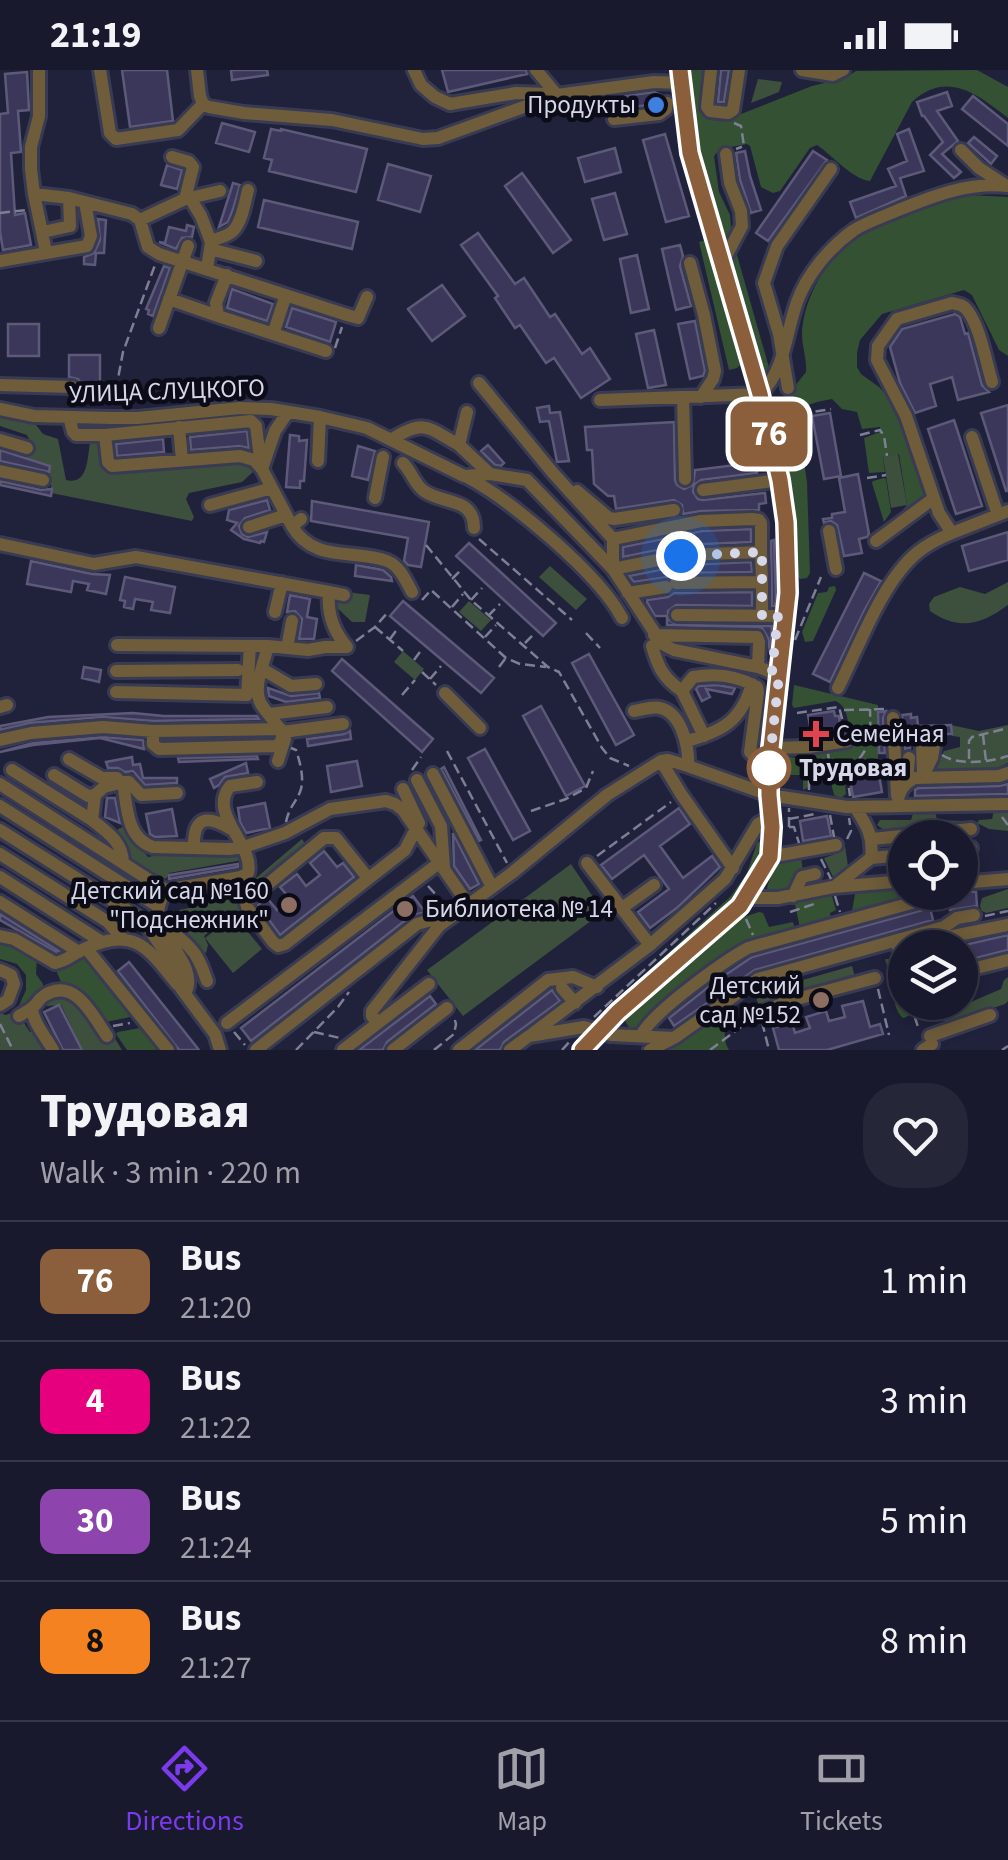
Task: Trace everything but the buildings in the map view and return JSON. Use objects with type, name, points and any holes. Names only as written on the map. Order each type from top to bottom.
[{"type":"main road","points":[[582,1050],[618,1012],[743,902],[770,857],[772,827],[777,821],[769,795],[769,766],[786,616],[786,522],[760,394],[687,136],[672,104],[681,77]]},
{"type":"street","points":[[39,70],[39,116],[31,169],[46,252]]},
{"type":"street","points":[[100,70],[110,133],[116,139],[178,130],[203,104]]},
{"type":"street","points":[[197,70],[203,104]]},
{"type":"street","points":[[414,70],[422,85],[450,104],[516,93],[557,95]]},
{"type":"street","points":[[536,70],[557,95]]},
{"type":"street","points":[[712,70],[707,107],[710,111],[728,113],[733,110],[740,70]]},
{"type":"street","points":[[802,70],[833,74],[844,70]]},
{"type":"street","points":[[203,104],[244,113],[332,120],[423,139],[438,138],[557,95],[652,76],[681,77]]},
{"type":"street","points":[[614,119],[664,113],[672,104]]},
{"type":"street","points":[[961,150],[979,168],[1006,185]]},
{"type":"street","points":[[723,262],[739,234],[742,218],[730,183],[726,154]]},
{"type":"street","points":[[172,157],[193,167],[188,198],[201,216],[211,245],[207,269]]},
{"type":"street","points":[[788,388],[764,283],[776,246],[831,170]]},
{"type":"street","points":[[600,400],[760,394],[773,380],[797,302],[812,272],[855,230],[954,190],[1006,185]]},
{"type":"street","points":[[140,220],[188,198],[220,190]]},
{"type":"street","points":[[211,245],[237,226],[248,190]]},
{"type":"street","points":[[36,201],[69,198],[124,212],[140,220],[148,247],[158,254],[352,316],[367,297]]},
{"type":"street","points":[[43,232],[70,226],[69,198]]},
{"type":"street","points":[[0,261],[88,245],[91,236],[85,202]]},
{"type":"street","points":[[211,245],[256,260]]},
{"type":"street","points":[[159,328],[188,246]]},
{"type":"street","points":[[690,262],[715,371],[701,397]]},
{"type":"street","points":[[218,316],[216,303],[227,275]]},
{"type":"street","points":[[273,334],[286,295]]},
{"type":"street","points":[[168,299],[326,351]]},
{"type":"street","points":[[952,533],[942,520],[906,416],[876,360],[878,346],[898,319],[960,304],[973,322],[992,382]]},
{"type":"street","points":[[479,382],[613,539],[612,569]]},
{"type":"street","points":[[0,385],[72,387]]},
{"type":"street","points":[[684,397],[685,479]]},
{"type":"street","name":"УЛИЦА СЛУЦКОГО","points":[[0,410],[34,416],[138,418],[254,407],[320,416],[366,428],[485,487],[557,544],[598,586],[622,618]]},
{"type":"street","points":[[262,469],[275,430],[288,412]]},
{"type":"street","points":[[459,445],[466,412]]},
{"type":"street","points":[[69,416],[76,435],[254,422],[262,469]]},
{"type":"street","points":[[318,461],[320,416]]},
{"type":"street","points":[[392,440],[418,426],[426,427],[459,445],[490,474]]},
{"type":"street","points":[[179,428],[182,460]]},
{"type":"street","points":[[105,435],[108,462],[112,466],[240,456],[254,460],[304,540],[331,553],[389,561],[417,596]]},
{"type":"street","points":[[838,688],[894,578],[916,554],[931,542],[1003,513],[972,437]]},
{"type":"street","points":[[0,440],[27,448]]},
{"type":"street","points":[[262,469],[282,444]]},
{"type":"street","points":[[374,498],[383,456]]},
{"type":"street","points":[[403,464],[418,487],[470,511],[474,516],[473,530]]},
{"type":"street","points":[[0,470],[43,480]]},
{"type":"street","points":[[553,473],[609,518],[620,520],[674,510]]},
{"type":"street","points":[[464,476],[490,474],[526,480],[612,569],[653,640],[659,669],[666,680],[682,691],[704,736]]},
{"type":"street","points":[[703,490],[780,480]]},
{"type":"street","points":[[210,505],[272,488]]},
{"type":"street","points":[[876,541],[934,498]]},
{"type":"street","points":[[249,527],[293,520]]},
{"type":"street","points":[[613,539],[708,520],[759,520],[762,615]]},
{"type":"street","points":[[679,527],[684,556]]},
{"type":"street","points":[[829,531],[836,569]]},
{"type":"street","points":[[0,544],[94,564],[136,557],[344,595]]},
{"type":"street","points":[[612,569],[684,556],[762,552]]},
{"type":"street","points":[[628,593],[671,585],[762,582]]},
{"type":"street","points":[[275,612],[282,584]]},
{"type":"street","points":[[330,592],[333,627],[347,647]]},
{"type":"street","points":[[677,615],[786,616]]},
{"type":"street","points":[[287,648],[292,621]]},
{"type":"street","points":[[653,640],[757,637],[758,667]]},
{"type":"street","points":[[653,640],[674,650],[758,667],[779,676]]},
{"type":"street","points":[[117,645],[347,647]]},
{"type":"street","points":[[210,670],[213,646]]},
{"type":"street","points":[[250,646],[253,698],[282,731],[285,746],[278,761]]},
{"type":"street","points":[[253,698],[268,646]]},
{"type":"street","points":[[262,669],[291,686],[316,684]]},
{"type":"street","points":[[116,671],[238,670]]},
{"type":"street","points":[[682,691],[693,677],[706,675],[731,676],[752,684],[758,692],[750,752],[769,766]]},
{"type":"street","points":[[687,741],[717,732],[732,720],[746,705],[752,684]]},
{"type":"street","points":[[116,692],[253,698]]},
{"type":"street","points":[[445,692],[480,728]]},
{"type":"street","points":[[634,711],[656,706],[678,723],[687,741],[688,766]]},
{"type":"street","points":[[269,714],[327,707]]},
{"type":"street","points":[[893,718],[898,801]]},
{"type":"street","points":[[0,740],[102,727],[154,732],[282,731],[343,724]]},
{"type":"street","points":[[771,748],[847,741]]},
{"type":"street","points":[[926,771],[935,745]]},
{"type":"street","points":[[898,801],[907,782],[909,758]]},
{"type":"street","points":[[69,759],[102,778],[126,778],[131,827],[144,844],[153,847],[244,847],[285,833],[330,809],[376,801],[395,804],[468,904]]},
{"type":"street","points":[[661,761],[733,868]]},
{"type":"street","points":[[378,1023],[372,1011],[437,923],[512,873],[608,796],[661,761],[688,766],[769,795],[852,812],[866,823],[872,839],[871,858]]},
{"type":"street","points":[[12,770],[115,839],[123,863]]},
{"type":"street","points":[[907,782],[926,771],[999,776],[1008,773]]},
{"type":"street","points":[[433,774],[492,887]]},
{"type":"street","points":[[54,775],[88,796],[126,782]]},
{"type":"street","points":[[417,780],[441,826],[442,866]]},
{"type":"street","points":[[126,782],[142,795],[177,793]]},
{"type":"street","points":[[0,806],[161,900],[248,874],[250,866],[244,847],[227,815],[226,790],[257,782]]},
{"type":"street","points":[[0,784],[123,863],[161,900],[172,930],[200,962],[207,982]]},
{"type":"street","points":[[368,878],[331,836],[246,902],[278,946],[285,944],[405,850],[418,819],[403,789]]},
{"type":"street","points":[[92,820],[96,795]]},
{"type":"street","points":[[852,812],[898,801],[1008,804]]},
{"type":"street","points":[[510,1050],[597,987],[714,891],[733,868],[758,824],[765,818],[777,821]]},
{"type":"street","points":[[194,848],[194,833],[199,824],[216,820],[232,829]]},
{"type":"street","points":[[0,830],[143,920],[177,970],[182,990]]},
{"type":"street","points":[[872,839],[888,837]]},
{"type":"street","points":[[770,857],[839,844]]},
{"type":"street","points":[[0,854],[108,922],[124,940]]},
{"type":"street","points":[[833,889],[871,858],[888,857]]},
{"type":"street","points":[[588,863],[650,944]]},
{"type":"street","points":[[231,1028],[421,877],[442,866]]},
{"type":"street","points":[[856,869],[888,875]]},
{"type":"street","points":[[794,896],[802,877],[814,874]]},
{"type":"street","points":[[0,877],[102,942]]},
{"type":"street","points":[[978,882],[1008,879]]},
{"type":"street","points":[[743,902],[888,883]]},
{"type":"street","points":[[622,908],[654,885]]},
{"type":"street","points":[[161,900],[159,920],[189,980],[182,990]]},
{"type":"street","points":[[0,902],[82,950],[168,1050]]},
{"type":"street","points":[[641,1036],[656,1017],[732,957],[757,945],[888,909]]},
{"type":"street","points":[[650,1050],[674,1038],[758,979],[974,915]]},
{"type":"street","points":[[256,1050],[417,924],[437,923]]},
{"type":"street","points":[[878,945],[918,944],[1008,925]]},
{"type":"street","points":[[0,936],[14,939],[55,963],[102,942],[124,940],[141,944],[215,1034],[220,1050]]},
{"type":"street","points":[[978,968],[1008,960]]},
{"type":"street","points":[[0,970],[11,975],[14,984],[8,1000],[0,1005]]},
{"type":"street","points":[[452,1049],[548,980],[573,977],[597,987]]},
{"type":"street","points":[[760,1013],[789,1000],[875,978]]},
{"type":"street","points":[[343,1050],[429,984]]},
{"type":"street","points":[[562,988],[575,1003]]},
{"type":"street","points":[[19,1016],[46,994],[69,991],[79,997],[105,1032]]},
{"type":"street","points":[[392,1050],[447,1008]]},
{"type":"street","points":[[32,1009],[35,1022],[53,1050]]},
{"type":"street","points":[[926,1040],[990,1016]]},
{"type":"street","points":[[529,1036],[584,1027],[610,1034],[674,1038]]},
{"type":"path","points":[[732,122],[741,126],[744,146]]},
{"type":"path","points":[[0,213],[36,201]]},
{"type":"path","points":[[111,418],[124,352],[158,254]]},
{"type":"path","points":[[326,351],[336,348],[352,316]]},
{"type":"path","points":[[802,417],[831,409]]},
{"type":"path","points":[[779,426],[792,438],[806,441]]},
{"type":"path","points":[[860,434],[880,430],[888,456]]},
{"type":"path","points":[[867,478],[886,475]]},
{"type":"path","points":[[473,530],[572,620]]},
{"type":"path","points":[[426,545],[471,600],[548,667],[559,672],[610,758],[646,769]]},
{"type":"path","points":[[452,579],[462,570]]},
{"type":"path","points":[[791,650],[821,577]]},
{"type":"path","points":[[471,600],[482,588]]},
{"type":"path","points":[[417,596],[431,590],[506,658],[548,667]]},
{"type":"path","points":[[451,608],[464,593]]},
{"type":"path","points":[[488,616],[500,604]]},
{"type":"path","points":[[347,647],[388,612]]},
{"type":"path","points":[[484,638],[498,624]]},
{"type":"path","points":[[375,627],[404,651]]},
{"type":"path","points":[[390,640],[398,628]]},
{"type":"path","points":[[586,632],[600,648]]},
{"type":"path","points":[[523,645],[534,634]]},
{"type":"path","points":[[414,660],[422,649]]},
{"type":"path","points":[[499,667],[506,658]]},
{"type":"path","points":[[430,679],[441,666]]},
{"type":"path","points":[[422,672],[445,692]]},
{"type":"path","points":[[402,695],[415,680]]},
{"type":"path","points":[[797,713],[836,707],[870,708],[888,710],[893,718]]},
{"type":"path","points":[[830,820],[839,844],[851,833],[848,772],[870,743],[870,708]]},
{"type":"path","points":[[842,710],[847,741]]},
{"type":"path","points":[[969,760],[972,736],[1008,728]]},
{"type":"path","points":[[863,732],[871,731]]},
{"type":"path","points":[[983,733],[986,761]]},
{"type":"path","points":[[935,745],[949,760],[986,761],[1008,756]]},
{"type":"path","points":[[807,792],[809,747]]},
{"type":"path","points":[[285,833],[288,808],[302,786],[296,750]]},
{"type":"path","points":[[448,751],[512,873]]},
{"type":"path","points":[[830,766],[848,772],[884,764],[896,768]]},
{"type":"path","points":[[531,811],[586,788],[593,771]]},
{"type":"path","points":[[588,863],[681,794]]},
{"type":"path","points":[[789,826],[790,798]]},
{"type":"path","points":[[789,819],[830,813]]},
{"type":"path","points":[[777,821],[796,830],[800,850]]},
{"type":"path","points":[[819,855],[839,909]]},
{"type":"path","points":[[421,877],[438,896],[437,923]]},
{"type":"path","points":[[743,902],[757,945]]},
{"type":"path","points":[[974,915],[1008,911]]},
{"type":"path","points":[[296,1050],[344,1000],[352,977]]},
{"type":"path","points":[[875,978],[888,1035]]},
{"type":"path","points":[[710,1050],[760,1013],[769,1050]]},
{"type":"path","points":[[105,1032],[130,1023]]},
{"type":"path","points":[[0,1024],[12,1050]]},
{"type":"path","points":[[436,1049],[454,1034],[456,1024]]},
{"type":"path","points":[[231,1028],[249,1050]]},
{"type":"path","points":[[313,1032],[329,1034]]},
{"type":"path","points":[[1002,1050],[1008,1046]]},
{"type":"path","points":[[436,1049],[452,1049]]},
{"type":"green space","points":[[689,70],[708,70],[704,108],[731,118],[856,71],[977,70],[1008,87],[1008,118],[962,89],[937,88],[912,102],[870,181],[850,172],[817,145],[810,148],[780,191],[773,193],[761,187],[750,146],[720,149],[714,156],[719,192],[730,215],[729,241],[721,229],[696,149]]},
{"type":"green space","points":[[758,79],[782,82],[779,92],[751,103]]},
{"type":"green space","points":[[969,195],[1008,197],[1008,356],[999,350],[972,295],[964,290],[882,314],[860,340],[857,367],[897,406],[927,496],[896,519],[907,505],[899,454],[883,457],[885,472],[869,473],[864,438],[880,432],[880,427],[862,429],[857,412],[842,409],[832,399],[803,408],[797,415],[807,482],[810,573],[800,579],[779,406],[806,372],[802,334],[810,297],[830,263],[857,236],[904,214]]},
{"type":"green space","points":[[705,240],[740,365],[729,370],[699,242]]},
{"type":"green space","points":[[735,248],[772,378],[764,376],[733,264]]},
{"type":"green space","points":[[0,414],[33,421],[43,434],[58,439],[66,480],[79,479],[90,443],[99,440],[105,464],[239,460],[253,466],[254,471],[242,482],[189,493],[186,499],[192,521],[51,493],[50,466],[26,460],[30,441],[27,435],[0,426]]},
{"type":"green space","points":[[898,454],[907,505],[891,508],[883,456]]},
{"type":"green space","points":[[884,478],[891,512],[884,522],[872,483]]},
{"type":"green space","points":[[550,566],[587,599],[576,610],[539,577]]},
{"type":"green space","points":[[1008,582],[1008,605],[979,621],[960,623],[930,611],[934,597],[960,587],[985,594]]},
{"type":"green space","points":[[835,586],[813,641],[805,642],[802,632],[818,593]]},
{"type":"green space","points":[[347,592],[370,595],[365,622],[352,622],[334,605]]},
{"type":"green space","points":[[469,601],[491,620],[481,631],[459,612]]},
{"type":"green space","points":[[403,651],[424,669],[415,680],[394,662]]},
{"type":"green space","points":[[794,685],[878,705],[878,759],[844,769],[846,794],[841,798],[834,795],[829,775],[816,779],[803,790],[803,775],[784,772],[786,756],[806,760],[815,756],[816,751],[850,738],[847,716],[840,703],[794,708]]},
{"type":"green space","points":[[951,725],[979,731],[1008,725],[1008,763],[997,768],[994,775],[934,772],[944,751],[960,747],[960,737],[952,736]]},
{"type":"green space","points":[[1008,807],[1008,831],[978,824],[979,820],[992,819],[994,810]]},
{"type":"green space","points":[[914,811],[935,811],[937,820],[911,820]]},
{"type":"green space","points":[[880,820],[888,820],[888,830],[877,825]]},
{"type":"green space","points":[[123,827],[148,857],[168,853],[239,853],[243,860],[169,873],[162,879],[131,861],[117,832]]},
{"type":"green space","points":[[302,839],[306,845],[241,902],[239,911],[204,936],[206,953],[182,937],[169,912],[194,907],[196,898],[243,889]]},
{"type":"green space","points":[[760,841],[756,865],[736,901],[596,1023],[731,896],[747,873]]},
{"type":"green space","points":[[845,846],[848,866],[834,879],[824,858]]},
{"type":"green space","points":[[801,856],[803,872],[789,890],[770,893],[767,888],[777,864]]},
{"type":"green space","points":[[571,864],[603,912],[463,1016],[427,970]]},
{"type":"green space","points":[[888,887],[888,904],[854,913],[858,891]]},
{"type":"green space","points":[[1008,889],[1008,908],[982,911],[982,898]]},
{"type":"green space","points":[[832,896],[836,910],[830,913],[831,919],[800,928],[794,900]]},
{"type":"green space","points":[[759,912],[769,927],[793,922],[795,929],[756,941],[638,1029],[628,1026],[624,1017],[732,921]]},
{"type":"green space","points":[[234,915],[262,949],[233,973],[205,938]]},
{"type":"green space","points":[[0,940],[37,957],[36,974],[42,989],[34,1000],[17,1010],[26,990],[26,975],[17,964],[0,959]]},
{"type":"green space","points":[[83,957],[132,1014],[130,1017],[106,1022],[83,992],[61,982],[56,970]]},
{"type":"green space","points":[[852,966],[856,980],[761,1010],[756,998],[778,987]]},
{"type":"green space","points":[[1008,977],[1008,1001],[978,1013],[978,999],[1001,989]]},
{"type":"green space","points":[[59,996],[79,1007],[103,1042],[114,1037],[122,1050],[83,1050],[61,1005],[46,1006],[50,999]]},
{"type":"green space","points":[[16,1011],[30,1032],[37,1029],[49,1050],[0,1050],[0,1013]]},
{"type":"green space","points":[[718,1016],[723,1021],[729,1050],[662,1050],[711,1017]]},
{"type":"green space","points":[[140,1028],[160,1050],[127,1050],[116,1034]]},
{"type":"bus line","name":"76","points":[[582,1050],[618,1012],[740,906],[770,857],[769,766],[788,593],[786,522],[760,394],[690,153],[680,70]]},
{"type":"place","name":"Продукты","points":[[656,105]]},
{"type":"place","name":"Семейная","points":[[816,734]]},
{"type":"place","name":"Трудовая","points":[[769,768]]},
{"type":"place","name":"Детский сад №160 \"Подснежник\"","points":[[289,905]]},
{"type":"place","name":"Библиотека № 14","points":[[405,909]]},
{"type":"place","name":"Детский сад №152","points":[[821,1000]]},
{"type":"route","points":[[681,556],[762,552],[762,615],[778,615],[772,672],[779,676],[769,768]]}]
